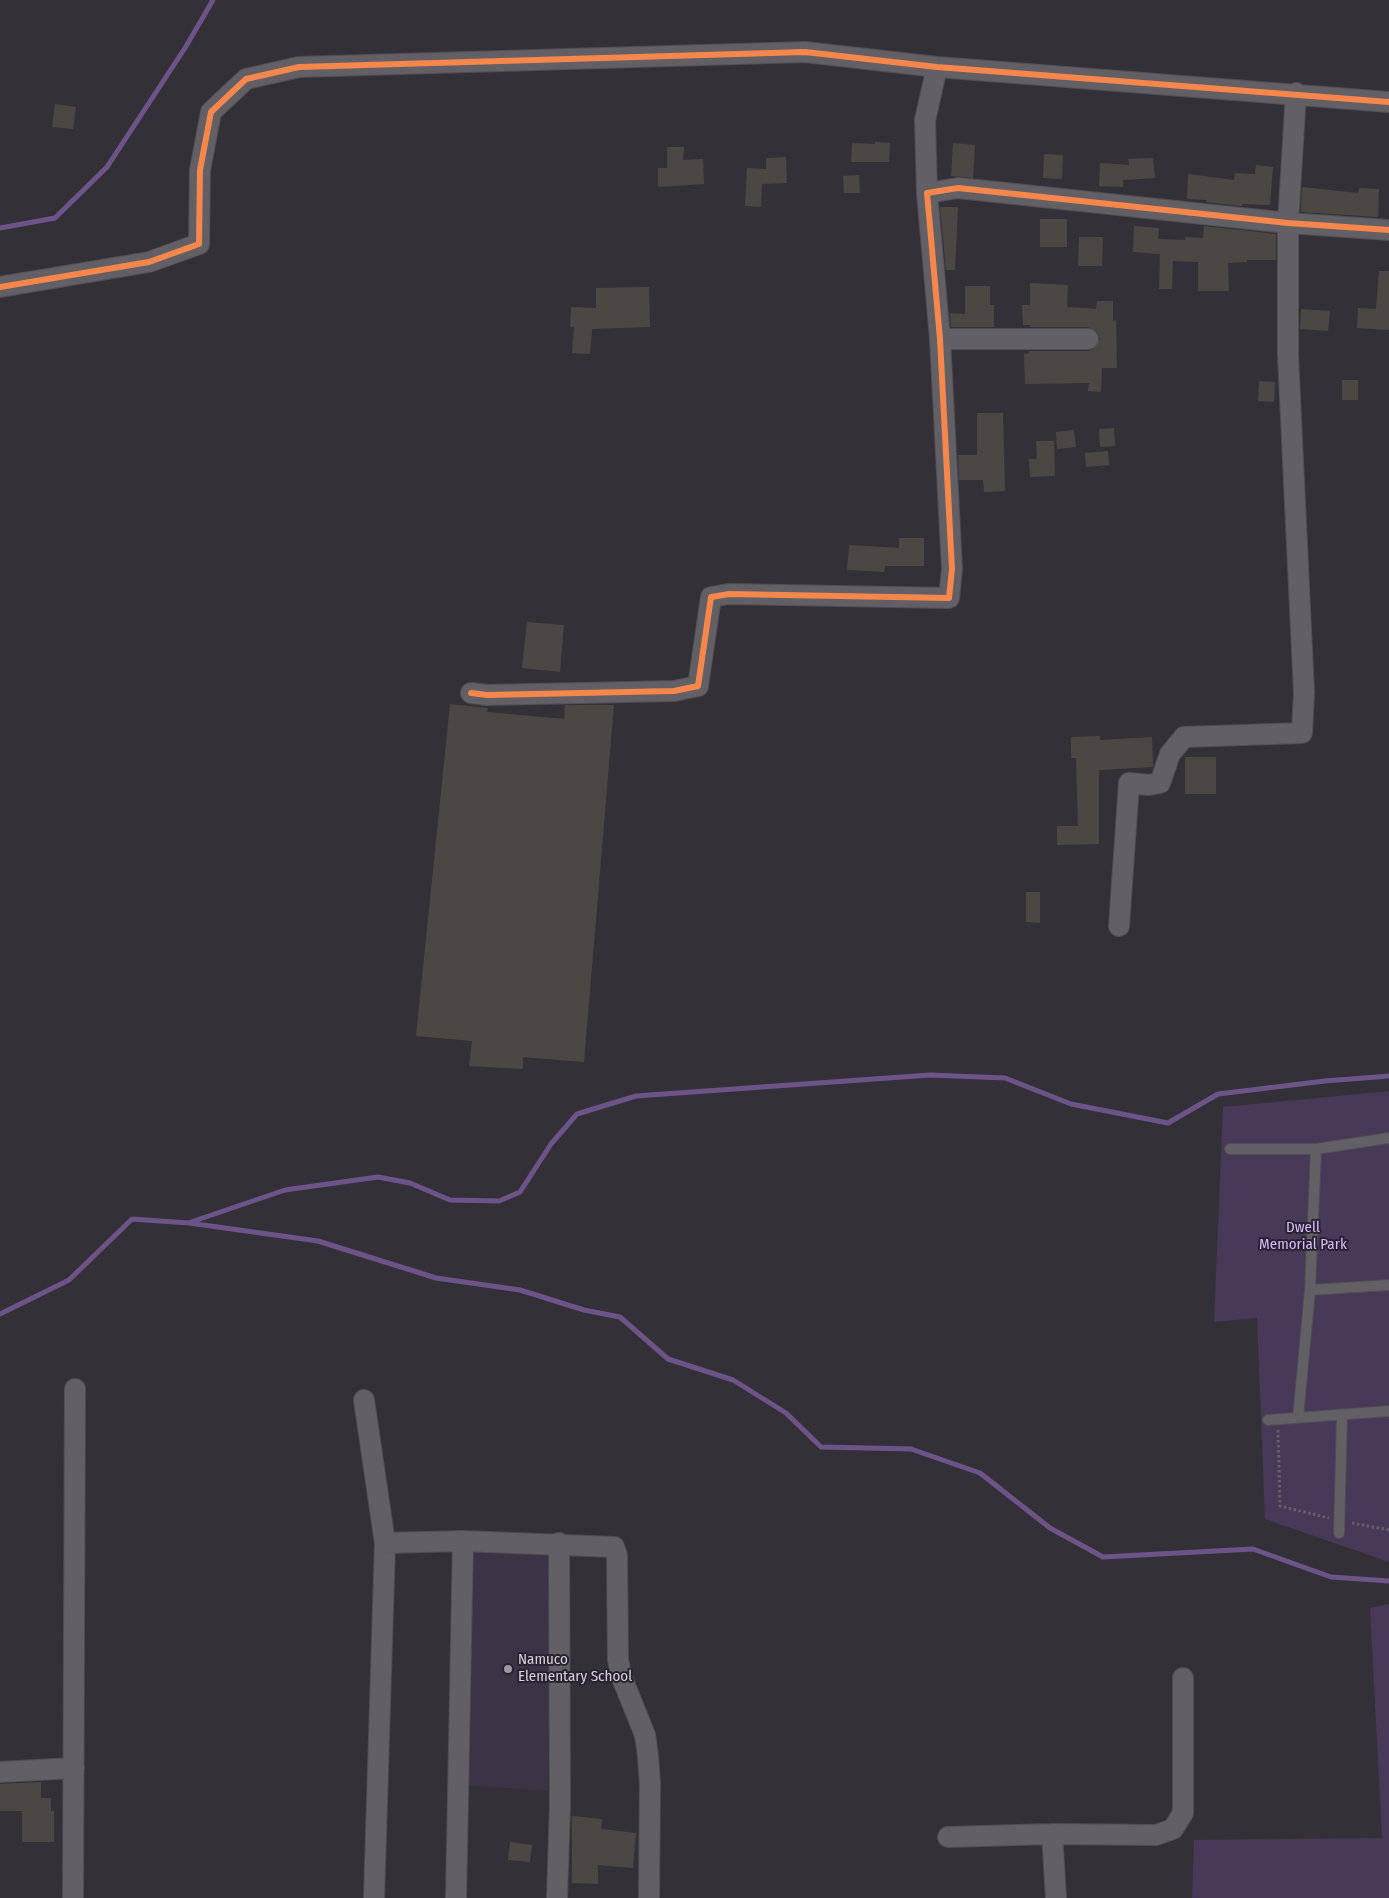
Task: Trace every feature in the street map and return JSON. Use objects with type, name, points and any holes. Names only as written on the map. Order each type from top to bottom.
[{"type":"street","points":[[0,287],[149,262],[199,244],[200,170],[211,112],[246,79],[299,67],[805,52],[937,67],[1296,93],[1389,102]]},
{"type":"street","points":[[471,693],[674,691],[698,686],[711,596],[729,594],[949,598],[952,568],[940,339],[927,193],[925,120],[937,67]]},
{"type":"street","points":[[1119,926],[1129,783],[1149,785],[1160,783],[1170,754],[1184,737],[1302,733],[1304,693],[1288,355],[1288,223],[1296,93]]},
{"type":"street","points":[[927,193],[958,188],[1288,223],[1389,230]]},
{"type":"street","points":[[940,339],[1088,339]]},
{"type":"street","points":[[73,1898],[75,1389]]},
{"type":"street","points":[[364,1400],[385,1543],[374,1898]]},
{"type":"street","points":[[385,1543],[463,1541],[559,1543],[614,1547],[617,1554],[618,1660],[622,1678],[645,1735],[648,1756],[650,1784],[648,1898]]},
{"type":"street","points":[[456,1898],[463,1541]]},
{"type":"street","points":[[557,1898],[560,1804],[559,1543]]},
{"type":"street","points":[[948,1837],[1052,1834],[1156,1835],[1173,1829],[1183,1814],[1183,1678]]},
{"type":"street","points":[[0,1772],[74,1768]]},
{"type":"street","points":[[1052,1834],[1056,1898]]},
{"type":"lane","points":[[1230,1149],[1316,1149],[1389,1138]]},
{"type":"lane","points":[[1298,1418],[1310,1290],[1316,1149]]},
{"type":"lane","points":[[1310,1290],[1389,1285]]},
{"type":"lane","points":[[1273,1420],[1389,1410]]},
{"type":"lane","points":[[1339,1533],[1342,1415]]},
{"type":"path","points":[[1273,1420],[1280,1506],[1340,1521],[1389,1530]]},
{"type":"shaded area","name":"Namuco Elementary School","points":[[469,1550],[550,1553],[548,1791],[465,1785]]},
{"type":"green space","name":"Dwell Memorial Park","points":[[1389,1091],[1389,1562],[1265,1519],[1257,1318],[1214,1322],[1223,1107]]},
{"type":"green space","points":[[1389,1604],[1389,1898],[1192,1898],[1194,1840],[1382,1838],[1370,1608]]},
{"type":"building","points":[[55,104],[76,107],[73,129],[52,127]]},
{"type":"building","points":[[875,142],[890,143],[889,162],[851,162],[852,143],[875,144]]},
{"type":"building","points":[[953,143],[975,145],[973,178],[951,176]]},
{"type":"building","points":[[667,147],[684,147],[683,160],[703,159],[704,184],[658,187],[658,168],[667,168]]},
{"type":"building","points":[[1044,154],[1063,155],[1062,179],[1043,178]]},
{"type":"building","points":[[786,157],[787,183],[762,184],[761,207],[745,206],[747,168],[766,169],[766,158]]},
{"type":"building","points":[[1153,158],[1155,178],[1123,180],[1123,187],[1099,186],[1100,163],[1129,165],[1128,159]]},
{"type":"building","points":[[1256,165],[1273,167],[1270,205],[1242,204],[1242,206],[1187,199],[1188,174],[1234,180],[1235,173],[1255,174]]},
{"type":"building","points":[[859,175],[860,193],[844,193],[843,176]]},
{"type":"building","points":[[1302,187],[1358,193],[1359,188],[1379,189],[1378,217],[1301,212]]},
{"type":"building","points":[[940,207],[958,207],[955,270],[946,270]]},
{"type":"building","points":[[1040,219],[1067,219],[1067,247],[1040,247]]},
{"type":"building","points":[[1134,226],[1159,228],[1158,239],[1185,240],[1185,237],[1203,238],[1204,226],[1276,234],[1276,260],[1247,260],[1247,262],[1228,263],[1229,291],[1198,291],[1198,262],[1173,261],[1172,289],[1159,289],[1160,254],[1133,252]]},
{"type":"building","points":[[1079,237],[1103,237],[1102,266],[1078,266]]},
{"type":"building","points":[[1379,271],[1389,271],[1389,330],[1357,328],[1358,308],[1376,309]]},
{"type":"building","points":[[1030,283],[1068,285],[1067,307],[1096,309],[1097,301],[1113,301],[1113,321],[1116,320],[1117,368],[1102,368],[1101,392],[1088,391],[1089,383],[1025,384],[1024,354],[1029,353],[1029,351],[1088,351],[1094,349],[1100,339],[1098,333],[1088,327],[1030,327],[1030,325],[1023,325],[1022,305],[1030,305]]},
{"type":"building","points":[[965,286],[990,286],[990,305],[994,305],[994,327],[951,327],[950,313],[965,314]]},
{"type":"building","points":[[649,287],[650,327],[592,329],[590,354],[572,353],[574,327],[570,327],[571,307],[596,308],[596,288]]},
{"type":"building","points":[[1301,309],[1330,311],[1328,331],[1300,329]]},
{"type":"building","points":[[1342,380],[1358,380],[1358,400],[1342,400]]},
{"type":"building","points":[[1259,381],[1275,382],[1274,402],[1258,401]]},
{"type":"building","points":[[977,413],[1003,413],[1005,491],[984,492],[983,480],[959,480],[958,455],[977,455]]},
{"type":"building","points":[[1114,428],[1115,446],[1100,447],[1099,429]]},
{"type":"building","points":[[1074,430],[1076,447],[1057,449],[1056,432]]},
{"type":"building","points":[[1036,441],[1054,441],[1055,476],[1030,477],[1029,459],[1037,459]]},
{"type":"building","points":[[1108,451],[1109,465],[1086,467],[1085,453]]},
{"type":"building","points":[[899,538],[924,538],[924,566],[885,566],[884,572],[847,570],[849,545],[899,548]]},
{"type":"building","points":[[527,622],[564,625],[560,672],[522,668]]},
{"type":"building","points":[[450,704],[488,708],[487,712],[564,719],[565,705],[614,705],[584,1062],[523,1057],[523,1069],[469,1066],[472,1041],[416,1036]]},
{"type":"building","points":[[1100,736],[1100,740],[1152,737],[1153,767],[1099,770],[1099,844],[1057,845],[1057,826],[1078,826],[1076,758],[1071,758],[1071,737]]},
{"type":"building","points":[[1185,757],[1216,757],[1216,794],[1185,794]]},
{"type":"building","points":[[1026,892],[1040,892],[1040,923],[1026,922]]},
{"type":"building","points":[[41,1782],[41,1798],[51,1798],[51,1811],[54,1811],[54,1842],[22,1842],[22,1811],[0,1811],[0,1784]]},
{"type":"building","points":[[572,1816],[602,1819],[601,1829],[636,1833],[633,1868],[598,1865],[598,1884],[572,1883]]},
{"type":"building","points":[[510,1842],[532,1845],[530,1862],[508,1860]]},
{"type":"waterway","points":[[0,228],[55,218],[107,167],[185,48],[213,0]]},
{"type":"waterway","points":[[191,1222],[285,1190],[378,1177],[410,1183],[450,1200],[499,1201],[520,1192],[551,1144],[577,1114],[636,1096],[930,1075],[1005,1078],[1071,1104],[1168,1123],[1218,1094],[1325,1081],[1389,1076]]},
{"type":"waterway","points":[[0,1314],[69,1280],[132,1219],[189,1223],[318,1241],[436,1278],[520,1290],[584,1310],[620,1317],[668,1359],[733,1380],[786,1413],[821,1447],[911,1449],[980,1473],[1050,1528],[1103,1557],[1253,1549],[1331,1577],[1389,1581]]},
{"type":"cycle path","points":[[0,287],[149,262],[199,244],[200,170],[211,112],[246,79],[299,67],[805,52],[937,67],[1389,102]]},
{"type":"cycle path","points":[[471,693],[487,695],[674,691],[698,686],[711,597],[729,594],[949,598],[952,569],[940,339],[927,193],[958,188],[1288,223],[1389,230]]},
{"type":"place","name":"Namuco Elementary School","points":[[508,1669]]}]
